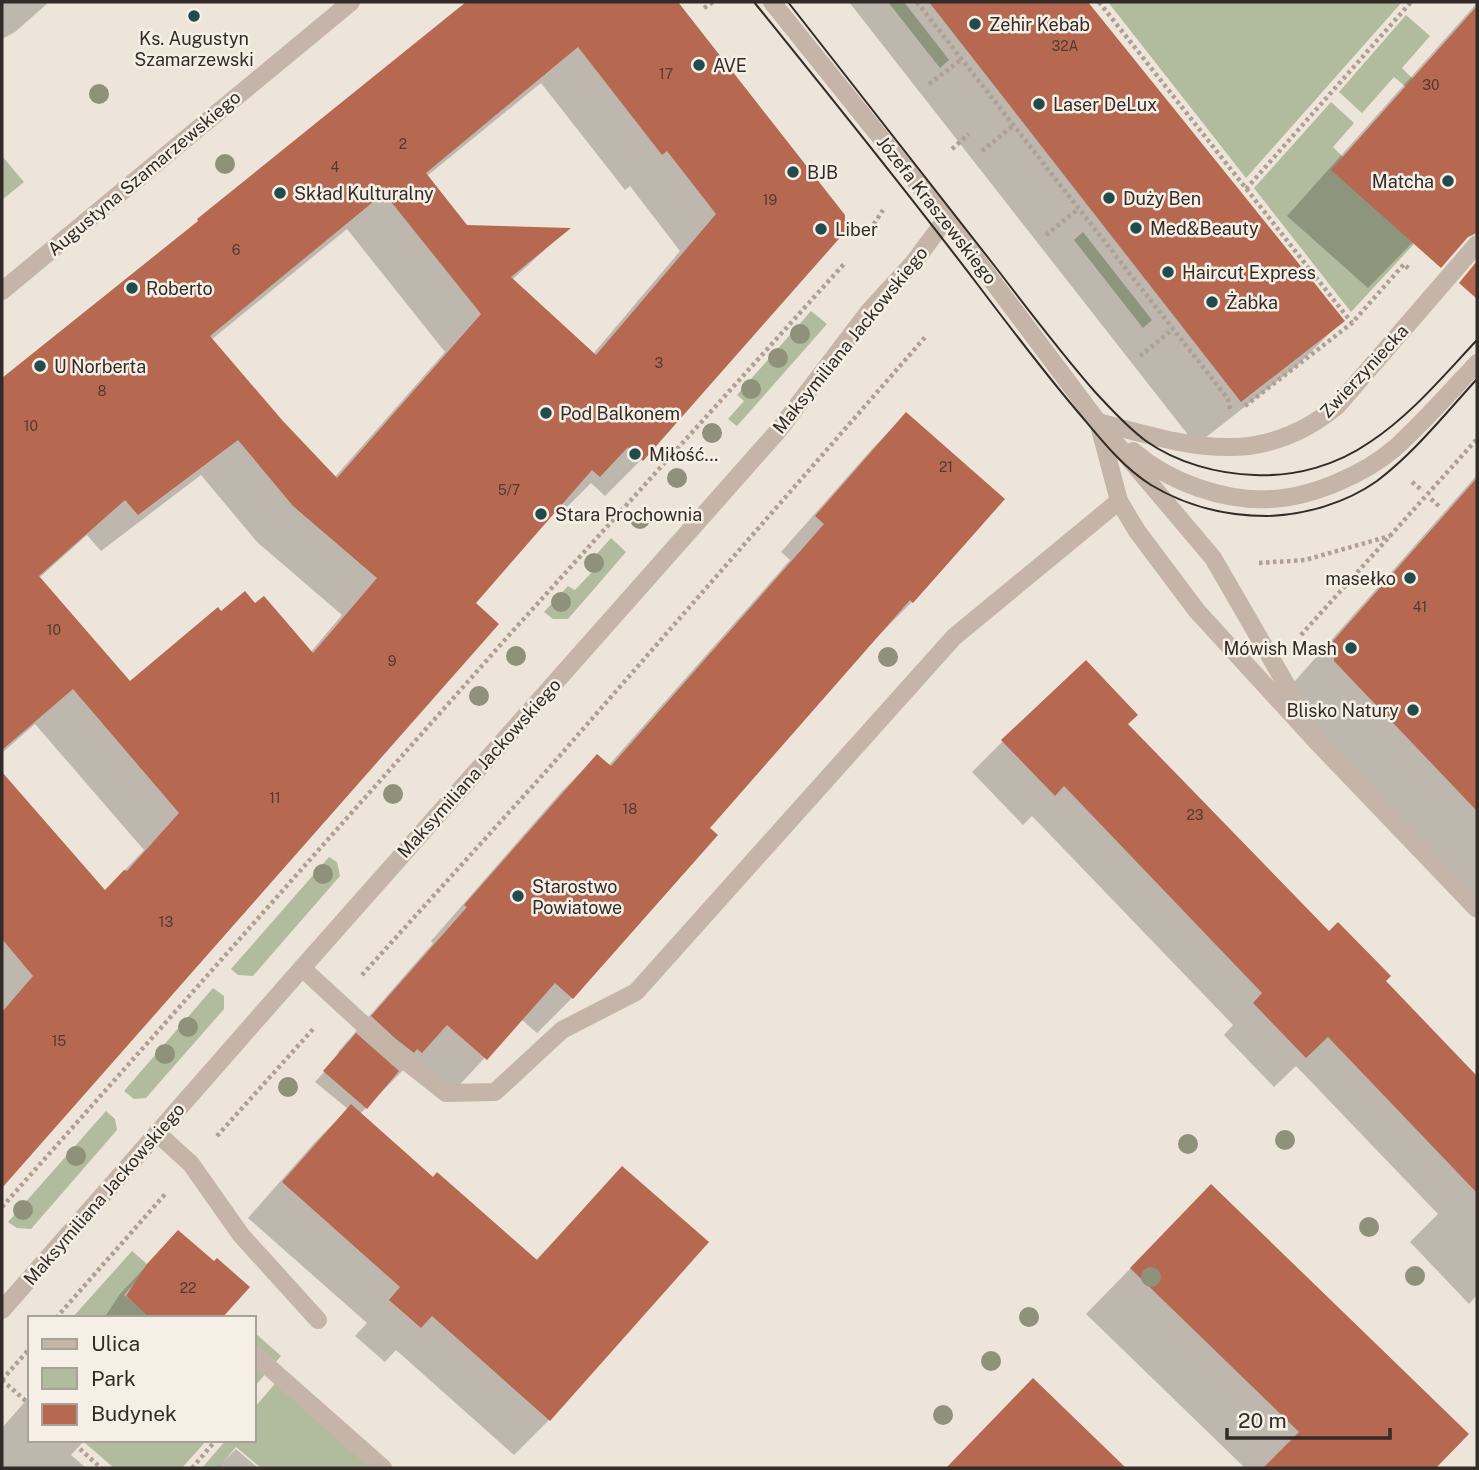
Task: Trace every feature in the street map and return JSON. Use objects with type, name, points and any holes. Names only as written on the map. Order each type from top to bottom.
[{"type":"street","name":"Augustyna Szamarzewskiego","points":[[2,292],[351,2]]},
{"type":"street","name":"Józefa Kraszewskiego","points":[[772,2],[946,219],[1098,422],[1213,558],[1317,742]]},
{"type":"street","name":"Maksymiliana Jackowskiego","points":[[2,1310],[778,431],[870,310],[914,262],[946,219]]},
{"type":"street","name":"Zwierzyniecka","points":[[1098,422],[1201,447],[1263,445],[1316,424],[1337,406],[1477,244]]},
{"type":"street","points":[[1098,422],[1150,465],[1198,487],[1235,497],[1273,499],[1314,491],[1358,473],[1394,449],[1477,363]]},
{"type":"street","name":"Józefa Kraszewskiego","points":[[1098,422],[1119,501],[1137,531],[1197,611],[1317,742],[1477,909]]},
{"type":"street","points":[[302,968],[388,1048],[446,1093],[495,1092],[562,1030],[636,992],[954,637],[1119,501]]},
{"type":"street","points":[[158,1133],[191,1164],[242,1234],[318,1320]]},
{"type":"street","points":[[256,1356],[383,1468]]},
{"type":"path","points":[[704,8],[713,2]]},
{"type":"path","points":[[917,2],[1228,399],[1232,417]]},
{"type":"path","points":[[1099,2],[1352,323]]},
{"type":"path","points":[[1246,188],[1411,2]]},
{"type":"path","points":[[929,84],[962,59]]},
{"type":"path","points":[[982,151],[1014,125]]},
{"type":"path","points":[[951,149],[969,134]]},
{"type":"path","points":[[1046,234],[1078,209]]},
{"type":"path","points":[[866,236],[883,210]]},
{"type":"path","points":[[2,1207],[844,264]]},
{"type":"path","points":[[1238,412],[1352,323],[1404,264],[1415,274]]},
{"type":"path","points":[[1140,356],[1173,330]]},
{"type":"path","points":[[58,1316],[191,1164],[549,768],[927,335]]},
{"type":"path","points":[[1287,686],[1291,654],[1303,632],[1477,439]]},
{"type":"path","points":[[1412,481],[1423,491]]},
{"type":"path","points":[[1431,499],[1440,507]]},
{"type":"path","points":[[1213,558],[1251,563],[1305,560],[1390,536]]},
{"type":"path","points":[[27,1402],[2,1380],[28,1350]]},
{"type":"path","points":[[192,1468],[214,1442]]},
{"type":"path","points":[[79,1449],[102,1468]]},
{"type":"green space","points":[[888,2],[904,2],[949,60],[940,68]]},
{"type":"green space","points":[[1108,2],[1402,2],[1246,178]]},
{"type":"green space","points":[[1406,15],[1430,36],[1402,68],[1413,79],[1406,87],[1394,77],[1362,113],[1339,92]]},
{"type":"green space","points":[[1331,102],[1354,123],[1333,147],[1414,244],[1351,312],[1254,188]]},
{"type":"green space","points":[[2,156],[24,182],[2,200]]},
{"type":"green space","points":[[1083,232],[1152,320],[1143,328],[1074,240]]},
{"type":"green space","points":[[811,311],[827,324],[737,426],[728,419],[744,401],[737,395]]},
{"type":"green space","points":[[611,538],[626,552],[568,619],[553,619],[544,612],[568,586],[575,590],[592,572],[586,566]]},
{"type":"green space","points":[[329,857],[337,862],[340,876],[253,976],[238,975],[231,969]]},
{"type":"green space","points":[[213,988],[224,996],[224,1009],[146,1098],[134,1099],[124,1091]]},
{"type":"green space","points":[[106,1111],[115,1119],[117,1130],[31,1229],[17,1228],[8,1222]]},
{"type":"green space","points":[[132,1251],[147,1264],[148,1268],[124,1295],[152,1316],[74,1316]]},
{"type":"green space","points":[[256,1334],[281,1356],[256,1385]]},
{"type":"green space","points":[[280,1378],[383,1468],[261,1468],[236,1447],[218,1468],[202,1468],[224,1442],[256,1442],[256,1406]]},
{"type":"green space","points":[[205,1442],[182,1468],[114,1468],[85,1443]]},
{"type":"building","points":[[466,2],[678,2],[845,215],[845,232],[643,461],[628,447],[600,477],[592,470],[476,603],[499,624],[2,1188],[2,1012],[33,976],[2,939],[2,772],[105,890],[124,870],[127,871],[179,813],[73,689],[2,750],[2,378],[198,221],[197,219]],"holes":[[[578,47],[662,155],[667,151],[716,214],[596,355],[511,277],[571,228],[467,225],[426,173]],[[384,193],[481,314],[337,478],[282,420],[210,336]],[[238,440],[293,506],[377,578],[313,653],[264,596],[255,603],[245,591],[221,611],[218,607],[130,681],[39,576],[125,500],[138,515]]]},
{"type":"building","points":[[929,2],[1088,2],[1345,321],[1241,402]]},
{"type":"building","points":[[1477,6],[1477,233],[1468,237],[1441,268],[1331,170]]},
{"type":"building","points":[[1477,261],[1477,299],[1459,283]]},
{"type":"building","points":[[906,412],[1005,499],[913,603],[910,600],[710,828],[718,835],[573,999],[555,983],[487,1060],[447,1025],[422,1053],[417,1049],[414,1053],[396,1039],[371,1016],[597,754],[611,766],[824,524],[815,516]]},
{"type":"building","points":[[1477,478],[1477,811],[1334,661],[1333,641]]},
{"type":"building","points":[[1086,660],[1138,715],[1128,724],[1329,931],[1338,922],[1391,976],[1386,981],[1477,1076],[1477,1193],[1328,1037],[1306,1058],[1253,1003],[1262,993],[1064,786],[1055,796],[1001,740]]},
{"type":"building","points":[[356,1033],[399,1071],[367,1109],[323,1071]]},
{"type":"building","points":[[351,1104],[433,1177],[437,1172],[537,1260],[622,1166],[709,1242],[550,1421],[432,1316],[421,1328],[389,1300],[400,1287],[282,1182]]},
{"type":"building","points":[[1211,1184],[1469,1434],[1436,1468],[1263,1468],[1299,1432],[1130,1268]]},
{"type":"building","points":[[178,1230],[214,1261],[217,1258],[250,1287],[224,1316],[148,1316],[126,1296],[147,1264]]},
{"type":"building","points":[[1033,1378],[1126,1468],[946,1468]]},
{"type":"tram line","points":[[754,2],[1069,402],[1123,463],[1164,492],[1207,508],[1252,516],[1296,513],[1339,501],[1365,489],[1391,470],[1477,379]]},
{"type":"tram line","points":[[788,2],[1083,378],[1132,430],[1158,449],[1184,461],[1227,472],[1270,475],[1316,468],[1357,450],[1399,420],[1477,340]]},
{"type":"place","name":"Ks. Augustyn Szamarzewski","points":[[194,16]]},
{"type":"place","name":"Zehir Kebab","points":[[975,24]]},
{"type":"place","name":"AVE","points":[[699,65]]},
{"type":"place","name":"Laser DeLux","points":[[1039,104]]},
{"type":"place","name":"BJB","points":[[793,172]]},
{"type":"place","name":"Matcha","points":[[1448,181]]},
{"type":"place","name":"Skład Kulturalny","points":[[280,193]]},
{"type":"place","name":"Duży Ben","points":[[1109,198]]},
{"type":"place","name":"Med&Beauty","points":[[1136,228]]},
{"type":"place","name":"Liber","points":[[821,229]]},
{"type":"place","name":"Haircut Express","points":[[1168,272]]},
{"type":"place","name":"Roberto","points":[[132,288]]},
{"type":"place","name":"Żabka","points":[[1212,302]]},
{"type":"place","name":"U Norberta","points":[[40,366]]},
{"type":"place","name":"Pod Balkonem","points":[[546,413]]},
{"type":"place","name":"Miłość...","points":[[635,454]]},
{"type":"place","name":"Stara Prochownia","points":[[541,514]]},
{"type":"place","name":"masełko","points":[[1410,578]]},
{"type":"place","name":"Mówish Mash","points":[[1351,648]]},
{"type":"place","name":"Blisko Natury","points":[[1413,710]]},
{"type":"place","name":"Starostwo Powiatowe","points":[[518,896]]}]
